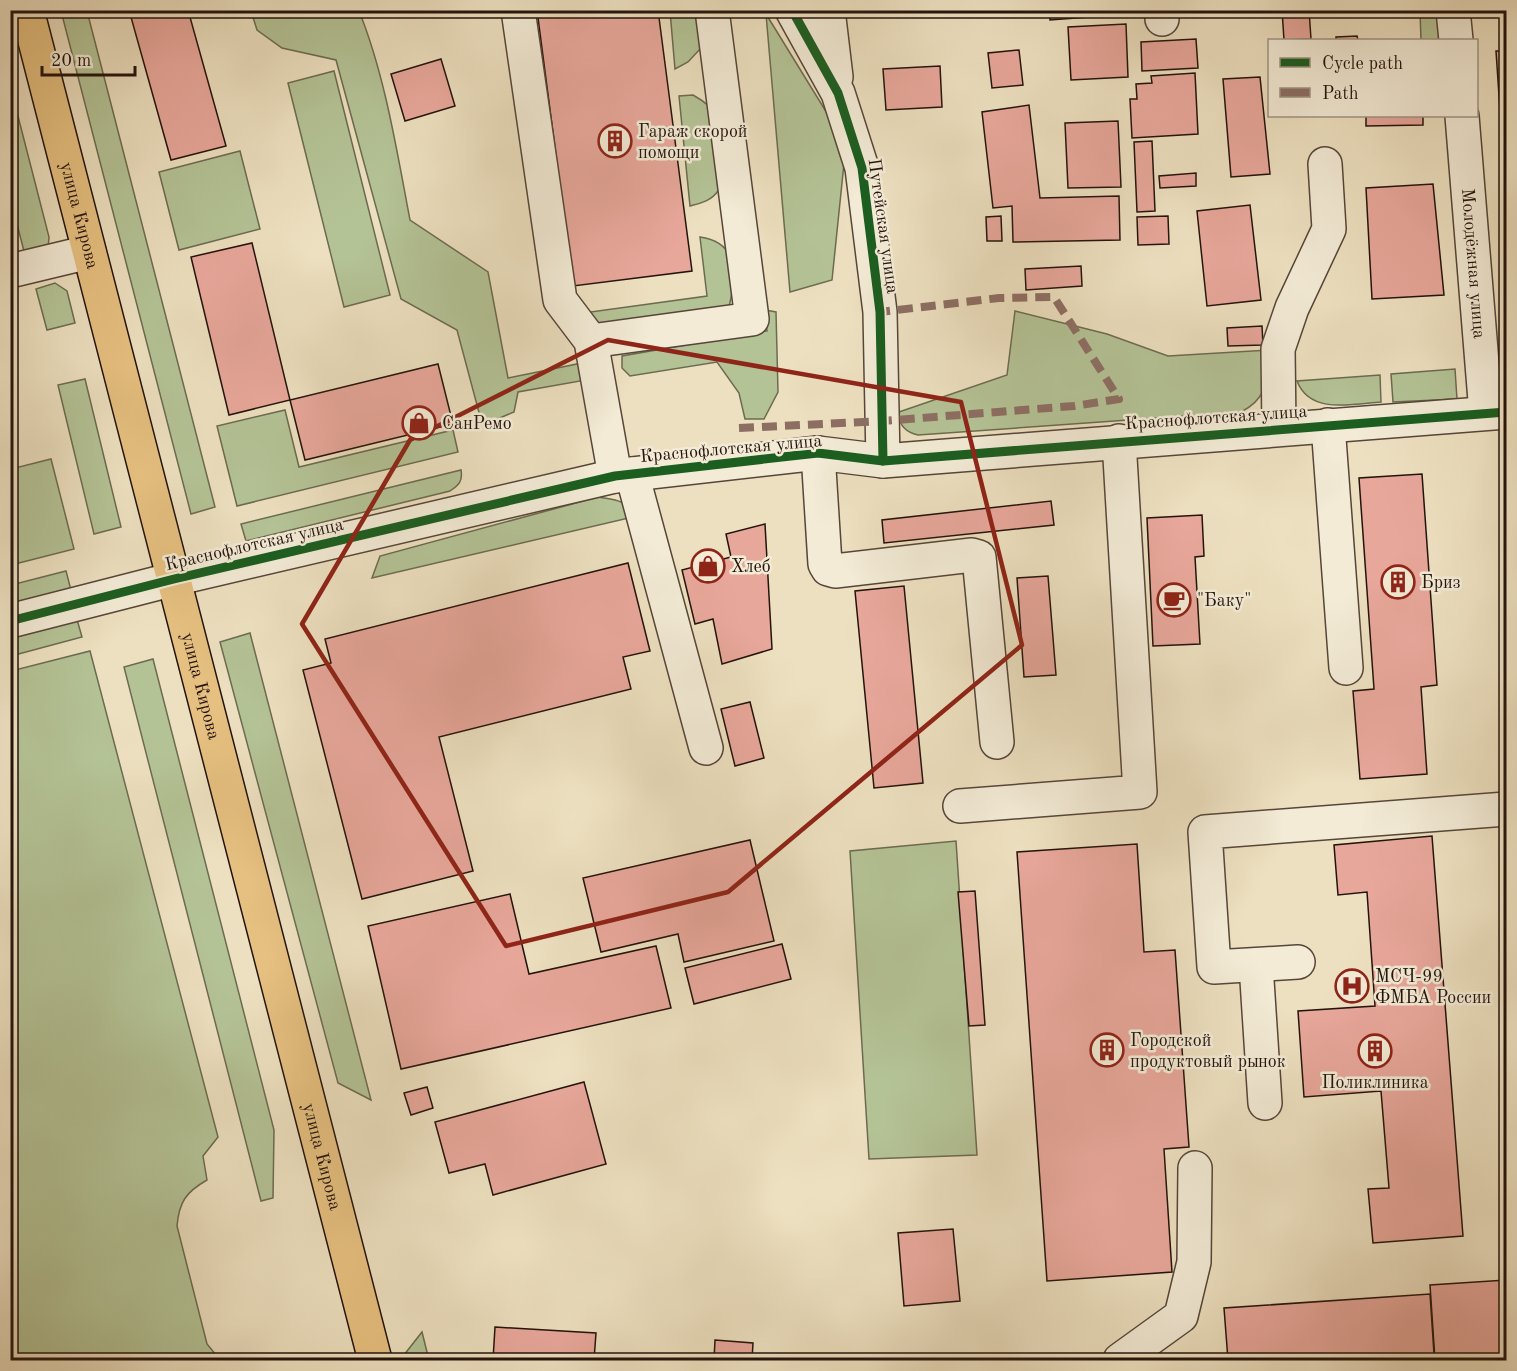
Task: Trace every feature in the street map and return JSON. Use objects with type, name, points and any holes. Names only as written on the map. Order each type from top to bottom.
[{"type":"main road","name":"улица Кирова","points":[[27,10],[375,1360]]},
{"type":"street","points":[[518,10],[560,300],[591,341],[624,475],[706,748]]},
{"type":"street","points":[[591,341],[752,319],[712,10]]},
{"type":"street","name":"Путейская улица","points":[[792,10],[838,93],[862,168],[879,301],[883,461]]},
{"type":"street","points":[[828,10],[838,93]]},
{"type":"street","points":[[1454,10],[1456,39]]},
{"type":"street","name":"Молодёжная улица","points":[[1462,117],[1496,413]]},
{"type":"street","points":[[1280,429],[1278,350],[1292,308],[1329,229],[1325,164]]},
{"type":"street","points":[[10,271],[89,252]]},
{"type":"street","name":"Краснофлотская улица","points":[[10,621],[174,579],[624,475],[818,453],[883,461],[1496,413]]},
{"type":"street","points":[[1328,425],[1346,668]]},
{"type":"street","points":[[960,806],[1140,792],[1119,441]]},
{"type":"street","points":[[818,453],[825,564],[828,569],[972,555],[979,558],[997,742]]},
{"type":"street","points":[[1298,962],[1214,967],[1205,832],[1506,808]]},
{"type":"street","points":[[1256,965],[1265,1103]]},
{"type":"street","points":[[1120,1360],[1181,1316],[1194,1262],[1195,1168]]},
{"type":"highlighted area","points":[[608,340],[961,402],[1022,645],[728,892],[506,946],[302,624],[410,440]]},
{"type":"green space","points":[[61,11],[87,11],[215,507],[191,514]]},
{"type":"green space","points":[[251,11],[359,11],[383,87],[410,220],[488,272],[508,378],[582,363],[586,380],[518,392],[514,412],[495,420],[481,420],[457,330],[401,299],[336,60],[282,48],[257,30]]},
{"type":"green space","points":[[670,11],[701,11],[701,48],[688,62],[675,69]]},
{"type":"green space","points":[[1420,11],[1439,11],[1440,39],[1421,39]]},
{"type":"green space","points":[[766,14],[846,144],[832,280],[790,292]]},
{"type":"green space","points":[[334,71],[390,295],[344,307],[288,83]]},
{"type":"green space","points":[[10,85],[49,237],[48,249],[25,255],[11,201]]},
{"type":"green space","points":[[693,95],[710,107],[717,117],[720,178],[718,191],[712,197],[690,206],[679,96]]},
{"type":"green space","points":[[240,151],[260,229],[179,250],[159,172]]},
{"type":"green space","points":[[700,237],[714,241],[723,247],[733,265],[733,287],[728,311],[603,343],[583,313],[707,296]]},
{"type":"green space","points":[[55,283],[67,291],[75,323],[47,330],[36,289]]},
{"type":"green space","points":[[765,310],[776,312],[778,392],[764,419],[745,419],[739,393],[717,362],[630,376],[622,368],[622,356],[767,331]]},
{"type":"green space","points":[[1015,311],[1107,334],[1168,356],[1269,350],[1265,386],[1257,400],[1241,412],[918,435],[904,428],[896,413],[1007,375]]},
{"type":"green space","points":[[1455,369],[1457,399],[1393,402],[1391,374]]},
{"type":"green space","points":[[1380,375],[1381,402],[1346,405],[1333,405],[1312,399],[1303,392],[1297,381]]},
{"type":"green space","points":[[85,379],[121,527],[94,534],[58,385]]},
{"type":"green space","points":[[285,410],[299,467],[453,430],[458,452],[237,506],[217,426]]},
{"type":"green space","points":[[51,459],[74,549],[11,565],[11,469]]},
{"type":"green space","points":[[461,470],[460,482],[450,491],[246,541],[241,524]]},
{"type":"green space","points":[[598,497],[624,504],[633,517],[372,578],[380,556]]},
{"type":"green space","points":[[66,571],[72,594],[11,610],[11,585]]},
{"type":"green space","points":[[76,616],[82,637],[11,656],[11,633]]},
{"type":"green space","points":[[250,633],[371,1100],[338,1083],[220,642]]},
{"type":"green space","points":[[90,651],[218,1137],[203,1156],[207,1180],[185,1198],[177,1226],[207,1344],[216,1355],[224,1360],[11,1360],[11,671]]},
{"type":"green space","points":[[153,659],[274,1130],[273,1198],[261,1201],[124,667]]},
{"type":"green space","points":[[956,841],[977,1155],[869,1159],[850,851]]},
{"type":"green space","points":[[422,1332],[429,1360],[400,1360]]},
{"type":"building","points":[[129,10],[188,10],[226,146],[171,160]]},
{"type":"building","name":"Гараж скорой помощи","points":[[537,10],[658,10],[692,271],[573,286]]},
{"type":"building","points":[[1050,10],[1143,10],[1143,13],[1050,20]]},
{"type":"building","points":[[1282,10],[1309,10],[1311,39],[1284,39]]},
{"type":"building","points":[[1126,24],[1128,77],[1071,80],[1068,27]]},
{"type":"building","points":[[1357,36],[1358,39],[1336,39],[1336,37]]},
{"type":"building","points":[[1196,39],[1198,68],[1142,71],[1141,42]]},
{"type":"building","points":[[1019,50],[1023,85],[992,88],[988,53]]},
{"type":"building","points":[[1496,51],[1506,51],[1506,124],[1501,125]]},
{"type":"building","points":[[441,59],[455,106],[405,121],[391,74]]},
{"type":"building","points":[[940,66],[942,107],[886,110],[883,69]]},
{"type":"building","points":[[1195,73],[1198,134],[1132,138],[1130,99],[1137,99],[1136,84],[1152,83],[1151,76]]},
{"type":"building","points":[[1260,77],[1270,174],[1231,177],[1223,79]]},
{"type":"building","points":[[1029,105],[1040,198],[1119,196],[1120,240],[1013,242],[1012,206],[993,208],[982,112]]},
{"type":"building","points":[[1366,117],[1423,117],[1423,125],[1366,126]]},
{"type":"building","points":[[1118,121],[1121,187],[1068,188],[1065,123]]},
{"type":"building","points":[[1506,140],[1506,221],[1505,221],[1500,141]]},
{"type":"building","points":[[1152,141],[1155,211],[1137,212],[1134,142]]},
{"type":"building","points":[[1196,173],[1196,186],[1160,188],[1159,176]]},
{"type":"building","points":[[1433,184],[1444,295],[1372,299],[1366,188]]},
{"type":"building","points":[[1250,205],[1261,300],[1207,306],[1197,211]]},
{"type":"building","points":[[1001,216],[1002,241],[987,241],[986,217]]},
{"type":"building","points":[[1168,216],[1169,244],[1138,245],[1137,217]]},
{"type":"building","points":[[252,243],[290,400],[229,415],[191,257]]},
{"type":"building","points":[[1081,266],[1082,286],[1026,290],[1025,269]]},
{"type":"building","points":[[1262,326],[1263,345],[1228,346],[1227,328]]},
{"type":"building","points":[[438,364],[453,424],[305,460],[290,400]]},
{"type":"building","name":"Бриз","points":[[1422,474],[1437,685],[1421,687],[1427,774],[1360,779],[1353,691],[1374,689],[1359,478]]},
{"type":"building","points":[[1051,501],[1054,525],[884,543],[882,520]]},
{"type":"building","name":"\"Баку\"","points":[[1202,515],[1204,556],[1195,557],[1200,644],[1153,646],[1147,518]]},
{"type":"building","points":[[765,524],[772,649],[722,664],[713,619],[695,624],[682,570],[731,557],[726,534]]},
{"type":"building","points":[[628,563],[650,651],[623,657],[631,689],[439,737],[473,871],[362,899],[303,670],[331,663],[325,639]]},
{"type":"building","points":[[1048,576],[1056,675],[1024,677],[1017,578]]},
{"type":"building","points":[[904,586],[923,783],[874,788],[855,591]]},
{"type":"building","points":[[750,702],[764,758],[735,766],[721,709]]},
{"type":"building","name":"Поликлиника","points":[[1432,836],[1463,1236],[1373,1243],[1368,1189],[1389,1188],[1381,1091],[1304,1097],[1298,1011],[1375,1006],[1367,892],[1338,895],[1334,845]]},
{"type":"building","points":[[750,840],[774,941],[684,962],[678,934],[601,952],[583,878]]},
{"type":"building","name":"Городской продуктовый рынок","points":[[1137,844],[1144,952],[1175,950],[1189,1147],[1164,1149],[1172,1272],[1047,1281],[1017,852]]},
{"type":"building","points":[[975,891],[985,1025],[969,1026],[958,892]]},
{"type":"building","points":[[510,894],[529,974],[656,946],[671,1008],[401,1069],[368,926]]},
{"type":"building","points":[[782,944],[791,979],[694,1004],[685,968]]},
{"type":"building","points":[[584,1082],[606,1164],[493,1195],[485,1164],[449,1173],[435,1122]]},
{"type":"building","points":[[427,1087],[433,1108],[411,1115],[404,1093]]},
{"type":"building","points":[[953,1229],[960,1301],[904,1306],[898,1233]]},
{"type":"building","points":[[1506,1280],[1506,1360],[1435,1360],[1430,1285]]},
{"type":"building","points":[[1430,1294],[1434,1354],[1351,1360],[1228,1360],[1224,1308]]},
{"type":"building","points":[[495,1327],[596,1333],[594,1360],[493,1360]]},
{"type":"building","points":[[715,1340],[753,1343],[752,1360],[714,1360]]},
{"type":"marked path","points":[[739,428],[883,421],[1074,406],[1119,399],[1054,297],[999,298],[880,312]]},
{"type":"cycle path","points":[[792,10],[838,93],[862,168],[880,312],[883,461]]},
{"type":"cycle path","points":[[10,621],[174,579],[615,476],[818,453],[883,461],[1506,412]]},
{"type":"place","name":"Гараж скорой помощи","points":[[615,141]]},
{"type":"place","name":"СанРемо","points":[[419,423]]},
{"type":"place","name":"Хлеб","points":[[708,566]]},
{"type":"place","name":"Бриз","points":[[1398,582]]},
{"type":"place","name":"\"Баку\"","points":[[1174,600]]},
{"type":"place","name":"МСЧ-99 ФМБА России","points":[[1352,986]]},
{"type":"place","name":"Городской продуктовый рынок","points":[[1107,1050]]},
{"type":"place","name":"Поликлиника","points":[[1375,1051]]}]
